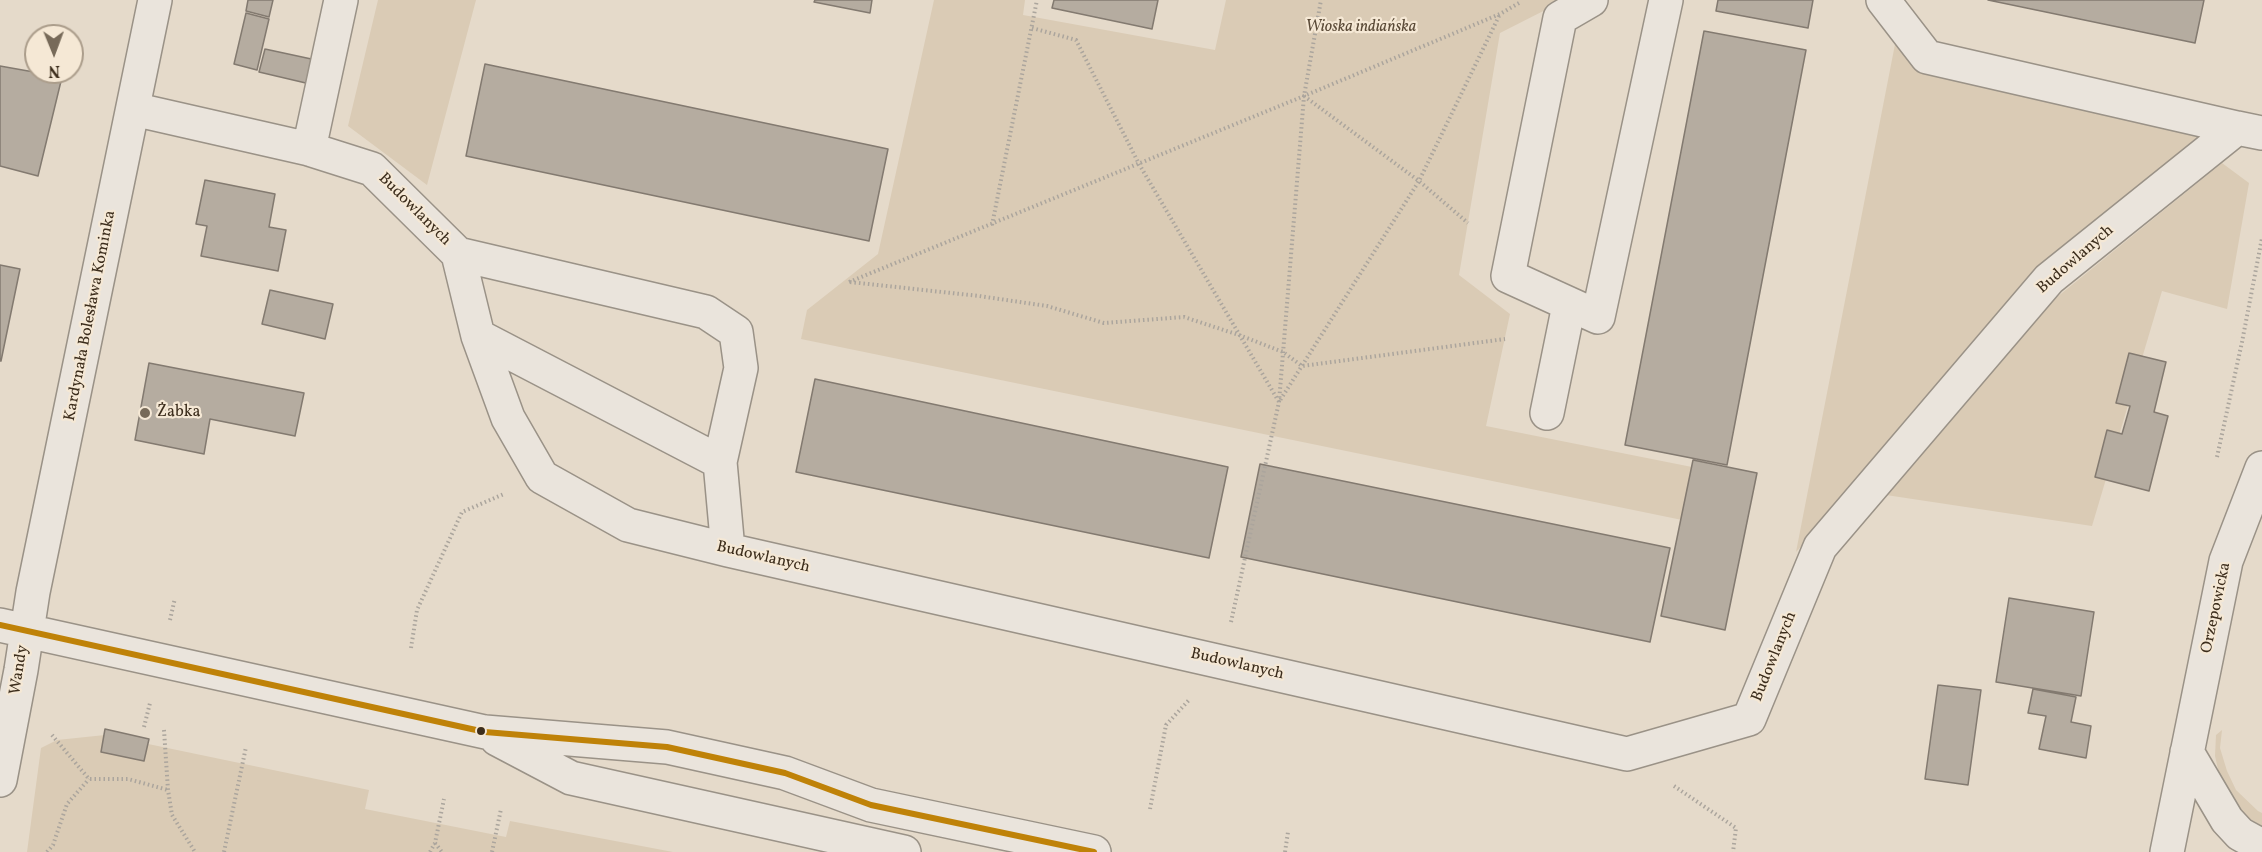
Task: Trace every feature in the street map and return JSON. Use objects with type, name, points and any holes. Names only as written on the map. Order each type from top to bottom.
[{"type":"street","name":"Kardynała Bolesława Kominka","points":[[13,628],[133,109],[155,0]]},
{"type":"street","points":[[309,149],[341,0]]},
{"type":"street","points":[[1591,0],[1560,18],[1508,276],[1598,317],[1666,0]]},
{"type":"street","points":[[1883,0],[1927,57],[2250,130]]},
{"type":"street","name":"Budowlanych","points":[[133,109],[309,149],[372,169],[458,254],[478,336],[508,418],[542,477],[628,525],[728,550],[1627,754],[1749,719],[1820,547],[2049,279],[2250,130]]},
{"type":"street","points":[[458,254],[706,312],[736,332],[741,368],[720,462],[728,550]]},
{"type":"street","points":[[1547,413],[1569,305]]},
{"type":"street","points":[[478,336],[720,462]]},
{"type":"street","name":"Orzepowicka","points":[[2167,852],[2226,561],[2262,468]]},
{"type":"street","points":[[13,628],[485,732],[668,747],[785,773],[871,805],[1094,852]]},
{"type":"street","name":"Wandy","points":[[0,780],[21,670],[13,628]]},
{"type":"street","points":[[485,732],[571,778],[863,848],[904,852]]},
{"type":"street","points":[[2187,752],[2227,820],[2240,834],[2262,846]]},
{"type":"street","points":[[863,848],[871,805]]},
{"type":"path","points":[[992,225],[1037,0]]},
{"type":"path","points":[[1222,662],[1279,402],[1304,96],[1321,0]]},
{"type":"path","points":[[1505,339],[1302,366],[1283,352],[1239,334],[1184,317],[1104,323],[1047,306],[849,282],[1304,96],[1500,14],[1525,0]]},
{"type":"path","points":[[1279,402],[1419,181],[1500,14]]},
{"type":"path","points":[[1032,28],[1076,40],[1139,164],[1279,402]]},
{"type":"path","points":[[1304,96],[1419,181],[1468,223]]},
{"type":"path","points":[[411,648],[417,610],[462,513]]},
{"type":"path","points":[[169,624],[175,598]]},
{"type":"path","points":[[144,727],[151,696]]},
{"type":"path","points":[[1150,809],[1166,725]]},
{"type":"path","points":[[164,730],[172,814],[195,852]]},
{"type":"path","points":[[50,733],[90,779]]},
{"type":"path","points":[[224,852],[246,747]]},
{"type":"path","points":[[1627,754],[1736,828],[1734,852]]},
{"type":"path","points":[[47,852],[52,845],[67,804],[90,779],[128,779],[168,790]]},
{"type":"path","points":[[430,852],[435,843],[444,799]]},
{"type":"path","points":[[492,852],[501,809]]},
{"type":"path","points":[[1285,852],[1288,832]]},
{"type":"path","points":[[435,843],[442,852]]},
{"type":"green space","points":[[378,0],[476,0],[427,185],[348,126]]},
{"type":"green space","name":"Wioska indiańska","points":[[934,0],[1025,0],[1023,15],[1215,50],[1226,0],[1565,0],[1500,33],[1459,275],[1510,314],[1486,426],[1697,468],[1687,521],[801,339],[807,310],[878,254]]},
{"type":"green space","points":[[1897,34],[2227,133],[1875,465],[1796,552]]},
{"type":"green space","points":[[2222,163],[2249,183],[2227,309],[2162,291],[2092,526],[1886,495],[2051,302]]},
{"type":"green space","points":[[2222,730],[2220,748],[2227,771],[2236,790],[2262,813],[2262,830],[2238,811],[2220,778],[2215,756],[2216,735]]},
{"type":"green space","points":[[105,735],[369,790],[365,809],[506,837],[510,821],[673,852],[27,852],[41,748],[57,740]]},
{"type":"building","points":[[248,0],[273,0],[269,17],[246,11]]},
{"type":"building","points":[[815,0],[872,0],[870,13],[814,2]]},
{"type":"building","points":[[1054,0],[1158,0],[1152,29],[1052,8]]},
{"type":"building","points":[[1718,0],[1813,0],[1808,28],[1716,11]]},
{"type":"building","points":[[1988,0],[2204,0],[2195,43]]},
{"type":"building","points":[[246,13],[269,19],[257,70],[234,64]]},
{"type":"building","points":[[1704,31],[1806,50],[1727,465],[1625,445]]},
{"type":"building","points":[[265,49],[316,60],[310,84],[259,72]]},
{"type":"building","points":[[485,64],[888,149],[869,241],[466,156]]},
{"type":"building","points":[[0,66],[24,70],[24,84],[60,84],[38,176],[0,166]]},
{"type":"building","points":[[205,180],[275,194],[269,227],[286,230],[278,271],[201,256],[207,226],[196,224]]},
{"type":"building","points":[[0,265],[20,269],[1,361],[0,361]]},
{"type":"building","points":[[270,290],[333,304],[325,339],[262,324]]},
{"type":"building","points":[[2129,353],[2166,362],[2154,412],[2168,416],[2149,491],[2095,477],[2107,430],[2122,434],[2130,406],[2116,403]]},
{"type":"building","points":[[149,363],[304,393],[295,436],[210,419],[204,454],[135,440]]},
{"type":"building","points":[[815,379],[1228,467],[1209,558],[796,472]]},
{"type":"building","points":[[1693,460],[1757,473],[1725,630],[1661,616]]},
{"type":"building","points":[[1260,464],[1670,548],[1650,642],[1241,557]]},
{"type":"building","points":[[2009,598],[2094,612],[2081,696],[1996,682]]},
{"type":"building","points":[[1938,685],[1981,690],[1968,785],[1925,779]]},
{"type":"building","points":[[2033,689],[2076,697],[2071,722],[2091,726],[2086,758],[2039,749],[2046,716],[2028,713]]},
{"type":"building","points":[[105,729],[149,739],[144,761],[101,752]]},
{"type":"transit line","points":[[0,625],[485,732],[667,747],[785,773],[871,805],[1094,852]]},
{"type":"place","name":"Żabka","points":[[145,413]]}]
